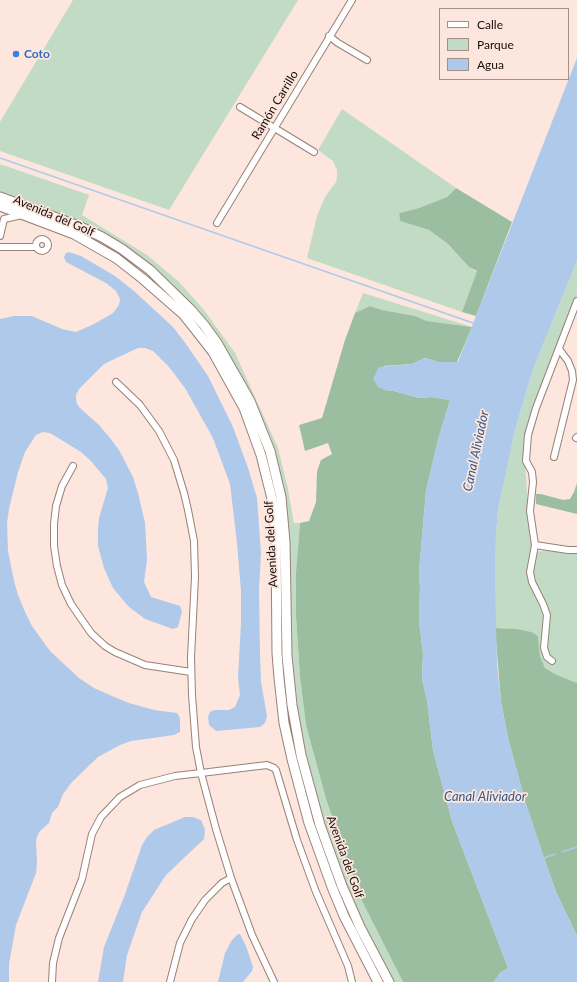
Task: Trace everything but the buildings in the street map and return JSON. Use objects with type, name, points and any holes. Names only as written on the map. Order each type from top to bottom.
[{"type":"street","name":"Ramón Carrillo","points":[[217,222],[352,0]]},
{"type":"street","points":[[330,36],[338,43],[368,60]]},
{"type":"street","points":[[240,107],[314,152]]},
{"type":"street","name":"Avenida del Golf","points":[[1,204],[22,215],[74,234],[116,258],[144,279],[183,314],[213,352],[244,408],[261,454],[272,499],[276,540],[277,653],[284,723],[292,759],[309,824],[332,887],[344,916],[378,982]]},
{"type":"street","name":"Avenida del Golf","points":[[1,204],[81,227],[102,237],[150,270],[204,325],[217,343],[250,401],[270,451],[281,497],[285,542],[287,656],[292,705],[301,755],[320,825],[339,879],[360,926],[389,982]]},
{"type":"street","points":[[0,236],[2,219],[22,215]]},
{"type":"street","points":[[0,247],[36,247]]},
{"type":"street","points":[[552,661],[547,657],[544,648],[547,615],[532,582],[530,572],[535,545],[530,511],[533,482],[532,472],[526,461],[528,435],[536,408],[577,301]]},
{"type":"street","points":[[554,457],[575,370],[559,349]]},
{"type":"street","points":[[116,382],[140,405],[159,431],[174,460],[184,493],[192,527],[195,559],[195,594],[191,672],[192,711],[196,747],[201,773],[231,878],[252,935],[274,982]]},
{"type":"street","points":[[73,466],[62,486],[56,506],[54,533],[55,556],[59,575],[66,594],[77,614],[90,633],[105,646],[115,652],[145,665],[191,672]]},
{"type":"street","points":[[535,545],[577,550]]},
{"type":"street","points":[[52,982],[53,963],[59,938],[81,883],[92,834],[101,817],[120,797],[140,785],[175,776],[267,766],[276,770],[295,836],[316,892],[348,966],[352,982]]},
{"type":"street","points":[[170,982],[180,943],[192,919],[198,909],[213,892],[222,883],[231,878]]},
{"type":"green space","points":[[73,0],[298,0],[169,210],[0,151],[0,122]]},
{"type":"green space","points":[[342,109],[456,188],[447,197],[419,208],[399,213],[400,221],[429,230],[448,244],[469,267],[477,272],[462,312],[307,258],[317,216],[325,197],[336,182],[337,176],[337,170],[333,161],[318,150]]},
{"type":"green space","points":[[0,164],[89,195],[82,215],[147,255],[179,282],[204,310],[235,353],[278,448],[288,489],[294,523],[300,523],[296,572],[296,616],[300,677],[306,725],[326,799],[362,901],[403,982],[391,982],[353,906],[313,793],[294,697],[283,491],[222,347],[136,257],[0,193]]},
{"type":"green space","points":[[456,188],[512,222],[476,316],[462,312],[477,271],[469,267],[448,244],[429,230],[400,221],[399,213],[419,208],[447,197]]},
{"type":"green space","points":[[8,205],[68,225],[111,249],[153,280],[182,307],[215,347],[262,439],[279,507],[282,534],[282,638],[284,675],[286,699],[293,737],[354,922],[383,982],[380,982],[361,945],[326,863],[301,783],[284,700],[269,476],[216,350],[110,251]]},
{"type":"green space","points":[[577,261],[577,295],[534,405],[526,435],[525,461],[529,525],[533,549],[536,552],[547,550],[577,553],[577,683],[557,675],[545,668],[540,656],[538,636],[504,628],[495,628],[495,582],[498,510],[515,430],[533,369]]},
{"type":"green space","points":[[363,293],[472,327],[427,321],[415,316],[382,310],[370,306],[355,313]]},
{"type":"green space","points":[[370,306],[382,310],[415,316],[427,321],[472,327],[457,362],[438,362],[425,358],[412,364],[384,366],[385,390],[419,398],[432,397],[450,400],[438,440],[426,491],[419,572],[419,620],[423,654],[422,679],[427,699],[433,750],[452,821],[508,968],[500,973],[494,982],[403,982],[362,901],[326,799],[306,725],[300,677],[296,616],[296,572],[300,523],[309,521],[316,502],[317,471],[321,460],[332,454],[328,443],[305,451],[299,425],[322,418],[345,340],[355,313]]},
{"type":"green space","points":[[577,483],[577,514],[536,504],[536,494],[563,500],[570,499]]},
{"type":"green space","points":[[495,628],[516,629],[531,632],[538,636],[540,656],[545,668],[557,675],[577,683],[577,936],[556,892],[544,858],[525,801],[508,738],[501,702]]},
{"type":"water","name":"Canal Aliviador","points":[[577,58],[577,261],[533,369],[515,430],[498,510],[495,582],[497,664],[501,702],[508,738],[525,801],[544,858],[556,892],[577,936],[577,982],[494,982],[500,973],[508,968],[452,821],[433,750],[427,699],[422,679],[423,654],[419,620],[419,572],[426,491],[438,440],[450,400],[432,397],[419,398],[385,390],[378,387],[373,379],[379,367],[412,364],[425,358],[438,362],[458,362]]},
{"type":"water","points":[[69,252],[81,256],[115,276],[134,291],[173,327],[208,376],[233,427],[257,498],[261,553],[259,590],[261,682],[267,716],[265,723],[260,727],[216,731],[209,725],[208,717],[210,712],[214,710],[229,710],[235,707],[240,695],[238,678],[241,591],[230,484],[213,438],[185,388],[169,367],[153,351],[145,348],[138,348],[103,365],[79,389],[76,399],[80,408],[99,425],[119,450],[133,477],[145,523],[147,560],[144,582],[151,597],[180,606],[182,611],[178,627],[173,629],[145,619],[128,606],[113,588],[104,568],[98,546],[99,518],[108,488],[106,479],[81,452],[50,433],[43,432],[36,435],[25,452],[18,472],[9,509],[7,523],[8,551],[14,581],[25,612],[32,626],[50,651],[79,678],[94,688],[129,703],[154,710],[177,713],[180,718],[180,732],[174,735],[131,741],[120,745],[98,757],[72,782],[63,794],[58,807],[52,813],[49,823],[39,832],[36,840],[36,873],[16,925],[9,964],[9,982],[0,982],[0,319],[14,316],[32,316],[62,329],[76,332],[113,313],[119,305],[120,299],[116,291],[106,283],[66,262],[64,257],[66,253]]},
{"type":"water","points":[[185,817],[193,817],[201,820],[205,830],[204,839],[166,875],[142,912],[127,955],[123,982],[98,982],[104,947],[124,897],[142,845],[154,830]]},
{"type":"water","points":[[240,934],[246,946],[253,967],[252,971],[243,982],[218,982],[225,953],[232,940]]},
{"type":"waterway","points":[[0,158],[473,323]]},
{"type":"waterway","points":[[562,852],[577,847]]},
{"type":"waterway","points":[[544,858],[555,854]]},
{"type":"place","name":"Coto","points":[[16,54]]}]
